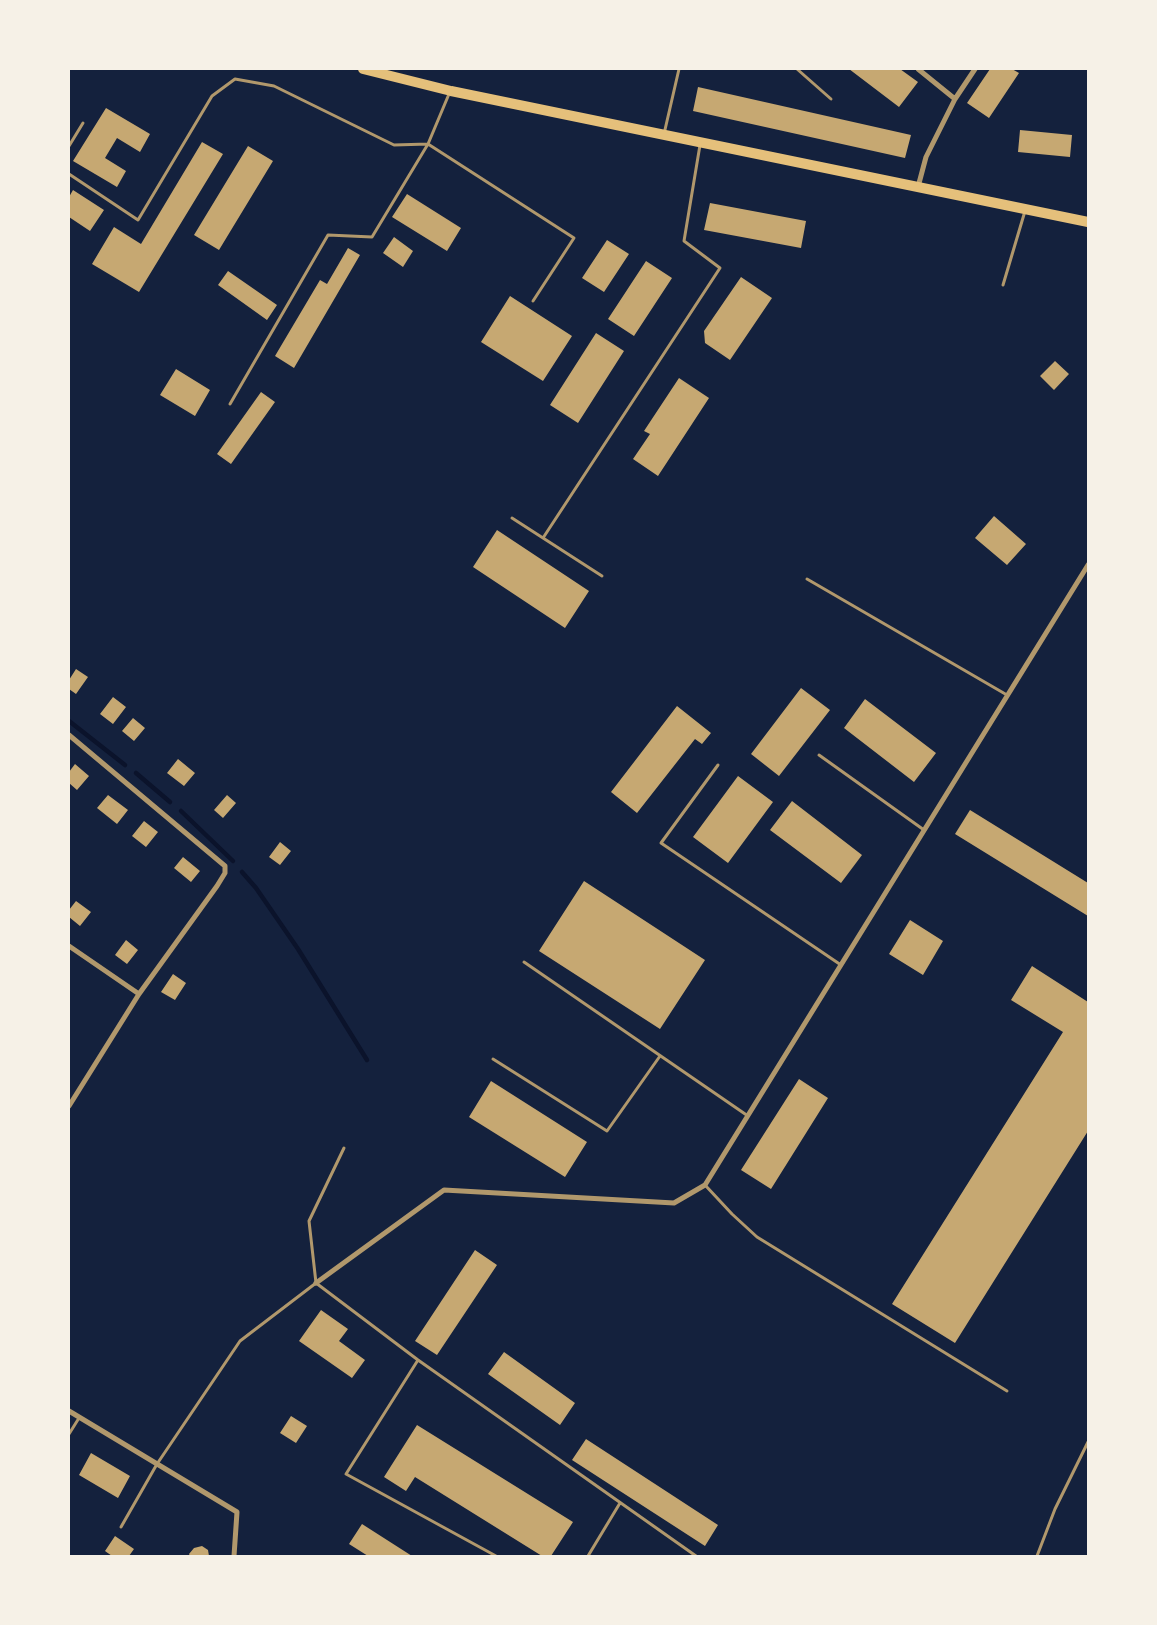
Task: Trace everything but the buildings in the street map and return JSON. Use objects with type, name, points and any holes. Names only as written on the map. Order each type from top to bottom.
[{"type":"main road","points":[[363,69],[450,91],[1088,222]]},
{"type":"street","points":[[918,69],[955,99]]},
{"type":"street","points":[[918,186],[926,158],[955,99],[975,69]]},
{"type":"street","points":[[316,1283],[444,1190],[674,1203],[705,1185],[1088,566]]},
{"type":"street","points":[[69,735],[225,866],[224,873],[217,886],[139,994],[69,1106]]},
{"type":"street","points":[[69,946],[139,994]]},
{"type":"street","points":[[69,1411],[237,1512],[234,1556]]},
{"type":"lane","points":[[664,134],[679,69]]},
{"type":"lane","points":[[797,69],[831,99]]},
{"type":"lane","points":[[69,174],[138,220],[212,96],[235,79],[274,86],[394,145],[428,144],[574,238],[533,300]]},
{"type":"lane","points":[[230,404],[328,235],[372,237],[428,144],[450,91]]},
{"type":"lane","points":[[69,146],[83,123]]},
{"type":"lane","points":[[542,538],[720,268],[684,241],[701,142]]},
{"type":"lane","points":[[1003,285],[1025,209]]},
{"type":"lane","points":[[512,518],[602,576]]},
{"type":"lane","points":[[807,579],[1008,696]]},
{"type":"lane","points":[[819,755],[924,830]]},
{"type":"lane","points":[[718,765],[661,842],[841,965]]},
{"type":"lane","points":[[524,962],[748,1116]]},
{"type":"lane","points":[[494,1058],[608,1131],[660,1056]]},
{"type":"lane","points":[[344,1148],[309,1221],[316,1283],[418,1360],[696,1556]]},
{"type":"lane","points":[[705,1185],[757,1237],[1007,1391]]},
{"type":"lane","points":[[121,1527],[157,1464],[240,1341],[316,1283]]},
{"type":"lane","points":[[418,1360],[346,1474],[496,1556]]},
{"type":"lane","points":[[69,1434],[79,1417]]},
{"type":"lane","points":[[1037,1556],[1055,1509],[1088,1442]]},
{"type":"lane","points":[[588,1556],[620,1503]]},
{"type":"waterway","points":[[69,721],[125,765]]},
{"type":"waterway","points":[[136,773],[170,802]]},
{"type":"waterway","points":[[181,811],[233,861]]},
{"type":"waterway","points":[[242,872],[256,888],[298,949],[367,1060]]}]
